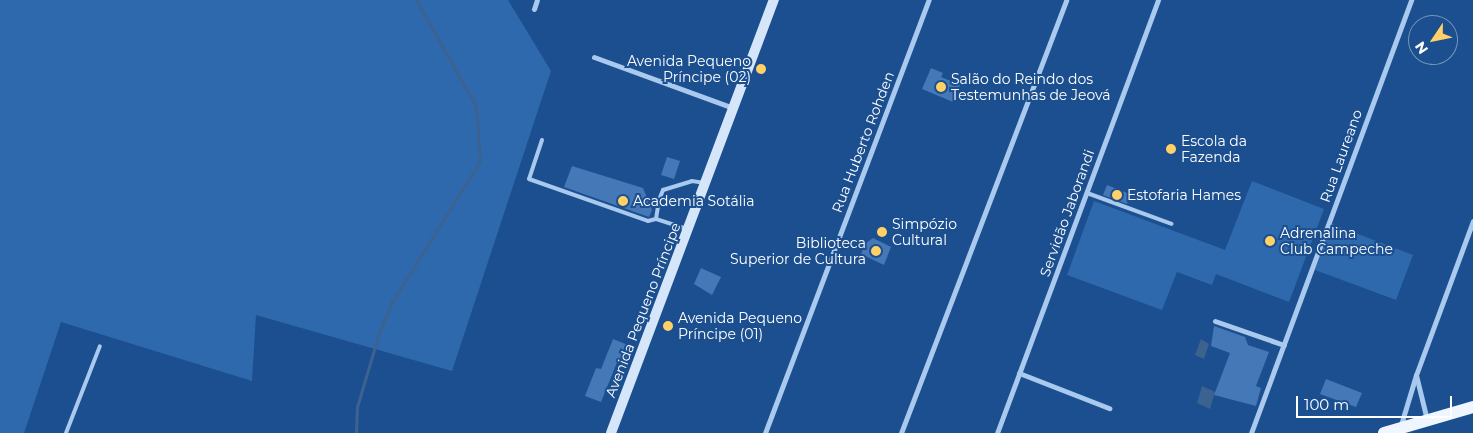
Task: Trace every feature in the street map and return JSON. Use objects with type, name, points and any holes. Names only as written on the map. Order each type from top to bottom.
[{"type":"main road","name":"Avenida Pequeno Príncipe","points":[[611,433],[774,0]]},
{"type":"main road","points":[[1384,433],[1473,407]]},
{"type":"street","points":[[534,9],[537,0]]},
{"type":"street","name":"Rua Huberto Rohden","points":[[765,433],[930,0]]},
{"type":"street","points":[[901,433],[1066,0]]},
{"type":"street","name":"Servidão Jaborandi","points":[[997,433],[1158,0]]},
{"type":"street","name":"Rua Laureano","points":[[1251,433],[1411,0]]},
{"type":"street","points":[[594,57],[733,108]]},
{"type":"street","points":[[1400,429],[1416,375],[1473,221]]},
{"type":"street","points":[[1216,321],[1284,345]]},
{"type":"street","points":[[1019,374],[1109,408]]},
{"type":"street","points":[[1416,375],[1428,421]]},
{"type":"lane","points":[[542,140],[529,178],[648,221],[656,219],[688,229]]},
{"type":"lane","points":[[656,219],[663,190],[692,181],[704,182]]},
{"type":"lane","points":[[1086,193],[1172,224]]},
{"type":"lane","points":[[66,433],[100,346]]},
{"type":"shaded area","points":[[0,0],[508,0],[551,71],[452,371],[256,315],[252,381],[61,322],[24,433],[0,433]]},
{"type":"shaded area","points":[[1252,181],[1324,209],[1289,302],[1216,274],[1212,285],[1177,272],[1162,310],[1067,275],[1094,201],[1225,250]]},
{"type":"shaded area","points":[[1332,224],[1413,255],[1396,300],[1315,270]]},
{"type":"shaded area","points":[[1201,339],[1209,344],[1204,359],[1195,355]]},
{"type":"shaded area","points":[[1202,386],[1215,392],[1210,409],[1197,403]]},
{"type":"building","name":"Salão do Reindo dos Testemunhas de Jeová","points":[[931,68],[943,73],[941,77],[960,85],[953,102],[922,89]]},
{"type":"building","points":[[667,157],[680,161],[674,179],[661,175]]},
{"type":"building","name":"Academia Sotália","points":[[572,166],[643,188],[652,210],[649,217],[564,187]]},
{"type":"building","name":"Estofaria Hames","points":[[1107,185],[1130,194],[1127,204],[1103,195]]},
{"type":"building","name":"Biblioteca Superior de Cultura","points":[[873,238],[891,247],[884,265],[861,254],[866,243]]},
{"type":"building","points":[[701,268],[721,277],[712,295],[694,284]]},
{"type":"building","points":[[1214,326],[1245,337],[1248,345],[1269,352],[1256,386],[1261,388],[1256,406],[1214,395],[1230,353],[1211,346]]},
{"type":"building","points":[[613,339],[633,347],[626,363],[618,360],[601,402],[585,396],[596,368],[601,369]]},
{"type":"building","points":[[1326,379],[1362,393],[1356,407],[1320,394]]},
{"type":"waterway","points":[[356,433],[357,407],[378,336],[392,302],[480,161],[476,106],[416,0]]},
{"type":"place","name":"Avenida Pequeno Príncipe (02)","points":[[761,69]]},
{"type":"place","name":"Salão do Reindo dos Testemunhas de Jeová","points":[[941,87]]},
{"type":"place","name":"Escola da Fazenda","points":[[1171,149]]},
{"type":"place","name":"Estofaria Hames","points":[[1117,195]]},
{"type":"place","name":"Academia Sotália","points":[[623,201]]},
{"type":"place","name":"Simpózio Cultural","points":[[882,232]]},
{"type":"place","name":"Adrenalina Club Campeche","points":[[1270,241]]},
{"type":"place","name":"Biblioteca Superior de Cultura","points":[[876,251]]},
{"type":"place","name":"Avenida Pequeno Príncipe (01)","points":[[668,326]]}]
